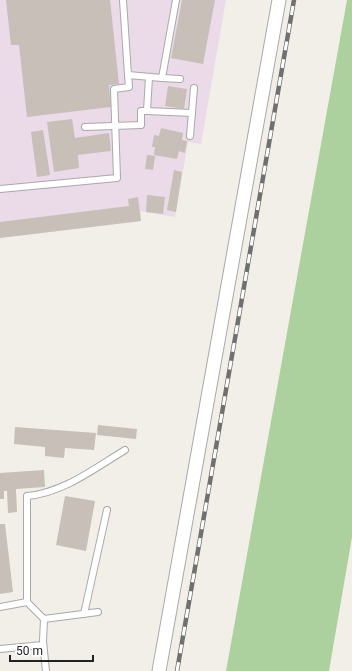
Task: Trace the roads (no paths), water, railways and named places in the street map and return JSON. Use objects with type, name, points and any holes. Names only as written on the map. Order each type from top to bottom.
[{"type":"street","points":[[159,671],[279,0]]},
{"type":"lane","points":[[0,189],[117,178],[117,125],[114,89],[129,88],[123,0]]},
{"type":"lane","points":[[162,78],[176,0]]},
{"type":"lane","points":[[128,75],[149,78],[180,79]]},
{"type":"lane","points":[[147,111],[149,78]]},
{"type":"lane","points":[[190,136],[194,88]]},
{"type":"lane","points":[[85,127],[141,125],[141,111],[192,113]]},
{"type":"lane","points":[[46,671],[43,645],[44,619],[27,602],[27,496],[43,495],[69,483],[125,450]]},
{"type":"lane","points":[[84,614],[107,510]]},
{"type":"lane","points":[[0,607],[27,602]]},
{"type":"lane","points":[[44,619],[98,612]]},
{"type":"lane","points":[[0,649],[43,645]]},
{"type":"railway","points":[[177,671],[294,0]]}]
